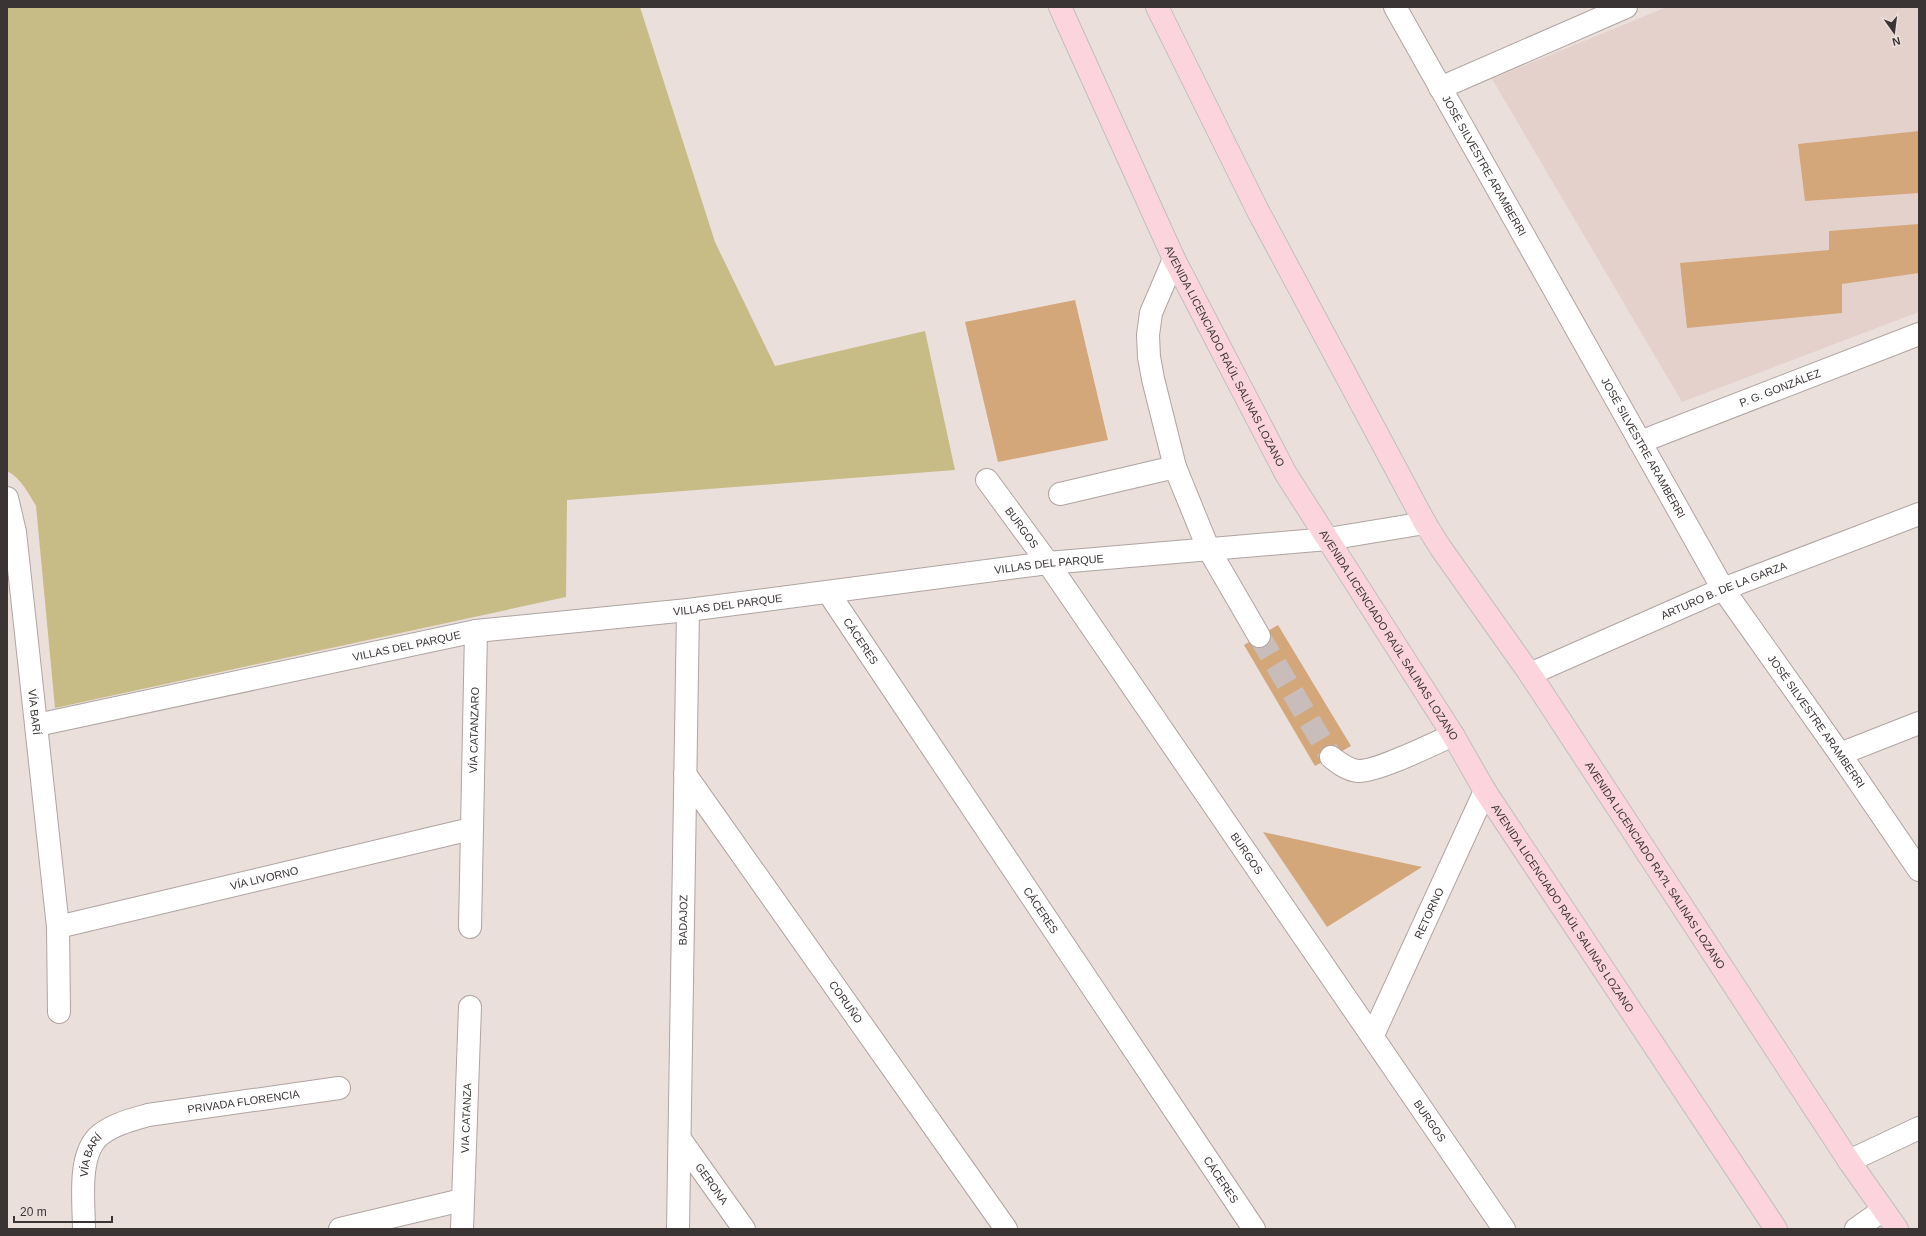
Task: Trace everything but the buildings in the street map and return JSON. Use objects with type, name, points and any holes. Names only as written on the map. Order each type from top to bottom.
[{"type":"main road","name":"AVENIDA LICENCIADO RAÚL SALINAS LOZANO","points":[[1060,7],[1174,259],[1286,474],[1454,735],[1485,791],[1776,1229]]},
{"type":"main road","points":[[1157,7],[1258,211],[1425,523]]},
{"type":"main road","name":"AVENIDA LICENCIADO RA?L SALINAS LOZANO","points":[[1425,523],[1440,548],[1530,674],[1849,1161],[1883,1210]]},
{"type":"main road","points":[[1883,1210],[1897,1229]]},
{"type":"street","name":"JOSÉ SILVESTRE ARAMBERRI","points":[[1395,7],[1723,589],[1840,754],[1919,870]]},
{"type":"street","points":[[1440,88],[1626,7]]},
{"type":"street","points":[[1174,259],[1151,313],[1148,335],[1149,357],[1175,467],[1208,548],[1259,636]]},
{"type":"street","name":"P. G. GONZÁLEZ","points":[[1640,442],[1919,334]]},
{"type":"street","points":[[1060,494],[1175,467]]},
{"type":"street","name":"BURGOS","points":[[987,480],[1048,563],[1373,1035],[1504,1229]]},
{"type":"street","name":"VÍA BARÍ","points":[[7,498],[15,532],[58,927],[59,1012]]},
{"type":"street","name":"ARTURO B. DE LA GARZA","points":[[1530,674],[1723,589],[1919,514]]},
{"type":"street","name":"VILLAS DEL PARQUE","points":[[37,725],[476,631],[688,610],[1048,563],[1208,548],[1328,539],[1425,523]]},
{"type":"street","name":"CÁCERES","points":[[828,592],[1254,1229]]},
{"type":"street","name":"BADAJOZ","points":[[678,1229],[688,610]]},
{"type":"street","name":"VÍA CATANZARO","points":[[470,927],[476,631]]},
{"type":"street","points":[[1840,754],[1919,723]]},
{"type":"street","points":[[1331,757],[1346,768],[1359,771],[1378,767],[1454,735]]},
{"type":"street","name":"CORUÑO","points":[[685,774],[1006,1229]]},
{"type":"street","name":"RETORNO","points":[[1373,1035],[1485,791]]},
{"type":"street","name":"VÍA LIVORNO","points":[[58,927],[471,829]]},
{"type":"street","name":"VIA CATANZA","points":[[462,1229],[470,1007]]},
{"type":"street","name":"PRIVADA FLORENCIA","points":[[148,1115],[339,1088]]},
{"type":"street","name":"VÍA BARÍ","points":[[84,1229],[84,1171],[88,1153],[99,1136],[118,1124],[148,1115]]},
{"type":"street","points":[[1849,1161],[1919,1128]]},
{"type":"street","name":"GERONA","points":[[680,1139],[744,1229]]},
{"type":"street","points":[[340,1229],[462,1200]]},
{"type":"street","points":[[1856,1229],[1883,1210]]},
{"type":"shaded area","points":[[7,7],[640,7],[715,242],[775,366],[925,331],[955,470],[567,500],[566,597],[55,708],[36,506],[20,482],[7,471]]},
{"type":"shaded area","points":[[1667,7],[1919,7],[1919,312],[1682,402],[1492,79]]},
{"type":"tunnel","points":[[1259,636],[1331,757]]}]
